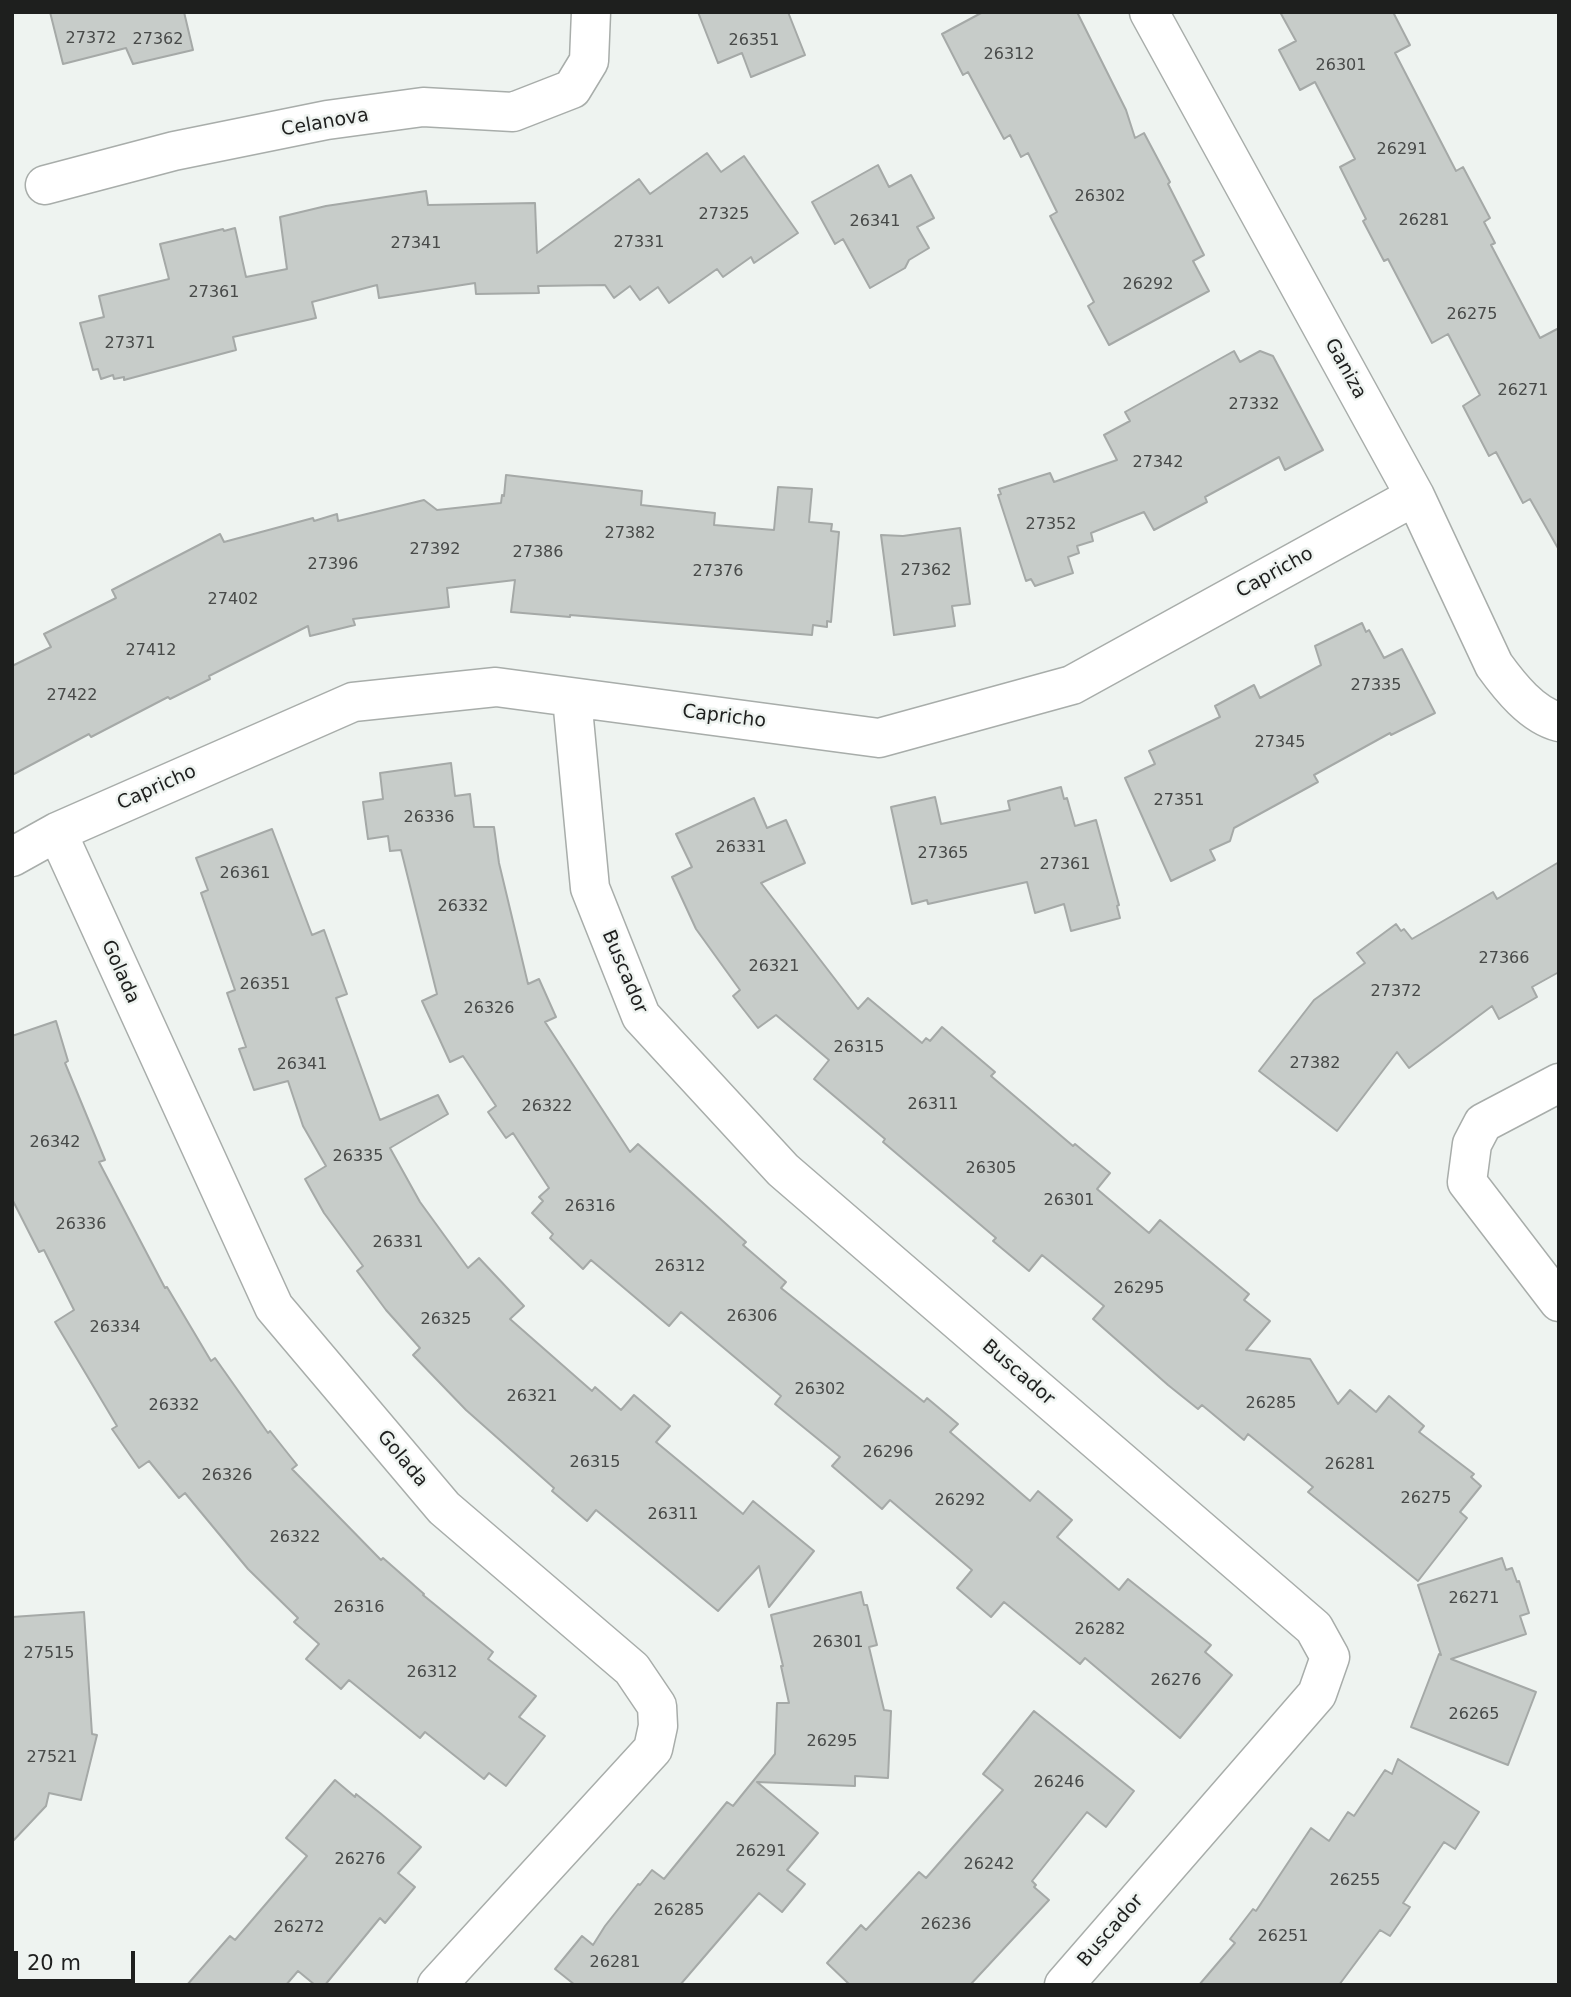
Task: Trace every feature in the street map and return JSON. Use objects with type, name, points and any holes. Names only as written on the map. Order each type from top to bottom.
[{"type":"street","name":"Celanova","points":[[46,185],[174,151],[327,120],[423,107],[513,112],[572,89],[589,61],[591,12]]},
{"type":"street","name":"Ganiza","points":[[1149,12],[1415,496],[1494,665],[1507,682],[1553,721]]},
{"type":"street","name":"Capricho","points":[[12,857],[57,832],[353,702],[496,687],[879,738],[1072,685],[1415,496]]},
{"type":"street","name":"Buscador","points":[[572,698],[590,888],[641,1016],[783,1170],[1314,1628],[1330,1657],[1317,1694],[1064,1985]]},
{"type":"street","name":"Golada","points":[[57,832],[274,1307],[443,1508],[632,1669],[657,1706],[658,1726],[653,1749],[437,1985]]},
{"type":"street","points":[[1559,1083],[1483,1123],[1472,1144],[1467,1182],[1559,1302]]},
{"type":"building","points":[[50,12],[184,12],[193,50],[133,64],[126,48],[63,64]]},
{"type":"building","points":[[698,12],[788,12],[805,55],[751,77],[742,53],[718,63]]},
{"type":"building","points":[[983,12],[1077,12],[1126,110],[1135,138],[1144,133],[1170,182],[1168,184],[1204,255],[1193,261],[1209,291],[1109,345],[1088,306],[1094,302],[1050,216],[1057,212],[1028,153],[1021,157],[1010,135],[1004,139],[968,72],[963,75],[942,34]]},
{"type":"building","points":[[1280,12],[1393,12],[1410,45],[1395,53],[1456,171],[1463,167],[1490,218],[1484,222],[1495,243],[1491,245],[1540,338],[1559,328],[1559,550],[1530,499],[1523,503],[1496,452],[1489,456],[1463,406],[1480,395],[1448,334],[1432,343],[1388,259],[1384,261],[1363,221],[1366,219],[1340,167],[1355,159],[1315,82],[1300,90],[1279,50],[1296,41]]},
{"type":"building","points":[[707,153],[721,172],[744,156],[798,233],[754,263],[751,257],[723,277],[717,269],[669,303],[658,287],[640,300],[630,286],[614,298],[605,285],[538,286],[539,293],[476,294],[475,283],[379,298],[377,285],[312,302],[316,318],[233,337],[236,350],[124,380],[124,377],[114,379],[113,375],[101,379],[98,369],[93,370],[80,323],[104,317],[99,296],[169,279],[160,244],[235,228],[246,277],[287,269],[280,217],[326,206],[426,191],[428,205],[535,203],[537,253],[639,179],[650,194]]},
{"type":"building","points":[[878,165],[889,187],[911,175],[934,218],[917,227],[929,248],[909,260],[905,268],[870,288],[843,239],[835,244],[812,202]]},
{"type":"building","points":[[1234,351],[1240,362],[1260,351],[1273,356],[1323,450],[1285,470],[1279,457],[1205,497],[1207,502],[1154,530],[1144,512],[1091,533],[1093,541],[1077,546],[1079,553],[1068,557],[1073,573],[1035,586],[1031,579],[1026,581],[998,495],[1001,494],[999,489],[1050,473],[1054,482],[1117,460],[1104,435],[1130,421],[1125,412]]},
{"type":"building","points":[[506,475],[642,491],[641,505],[715,513],[714,525],[774,530],[778,487],[812,489],[809,522],[832,524],[831,531],[839,532],[831,622],[827,621],[827,627],[813,625],[812,635],[511,612],[515,580],[447,588],[449,607],[353,619],[355,625],[310,636],[308,626],[209,676],[210,679],[170,699],[168,697],[91,737],[89,734],[12,775],[12,666],[51,647],[44,634],[116,598],[112,590],[220,534],[224,542],[313,518],[314,521],[337,514],[338,521],[424,500],[437,510],[501,503]]},
{"type":"building","points":[[960,528],[970,604],[952,606],[955,626],[894,635],[881,535],[903,536]]},
{"type":"building","points":[[1362,623],[1366,632],[1369,630],[1384,658],[1402,649],[1435,713],[1391,735],[1390,733],[1314,775],[1318,782],[1234,828],[1230,841],[1210,850],[1215,860],[1171,881],[1125,778],[1155,764],[1149,751],[1220,717],[1215,706],[1254,685],[1260,698],[1321,665],[1315,646]]},
{"type":"building","points":[[451,763],[455,796],[470,794],[474,827],[494,827],[499,863],[528,984],[539,979],[556,1017],[545,1022],[630,1152],[638,1144],[746,1242],[743,1245],[786,1282],[781,1288],[924,1402],[927,1398],[958,1424],[950,1432],[1030,1501],[1038,1491],[1072,1520],[1057,1537],[1119,1590],[1128,1579],[1211,1645],[1205,1652],[1232,1675],[1180,1738],[1085,1658],[1080,1664],[1004,1602],[991,1617],[957,1588],[972,1570],[890,1500],[882,1509],[832,1466],[840,1457],[775,1404],[781,1396],[681,1312],[669,1326],[591,1260],[583,1269],[550,1238],[553,1234],[532,1213],[543,1201],[539,1197],[549,1188],[513,1133],[506,1138],[488,1112],[496,1106],[463,1056],[450,1062],[422,1001],[437,994],[401,850],[390,851],[388,836],[368,839],[363,802],[383,799],[380,773]]},
{"type":"building","points":[[1061,787],[1075,826],[1096,820],[1119,905],[1120,918],[1071,931],[1064,904],[1035,913],[1027,882],[928,904],[927,900],[912,904],[891,807],[935,797],[941,824],[1010,810],[1008,801]]},
{"type":"building","points":[[754,798],[767,828],[786,820],[805,863],[761,883],[858,1009],[868,998],[922,1043],[926,1038],[930,1041],[942,1027],[995,1072],[991,1076],[1073,1146],[1075,1144],[1110,1173],[1097,1189],[1149,1233],[1160,1220],[1249,1294],[1244,1300],[1270,1321],[1246,1350],[1310,1359],[1338,1404],[1350,1390],[1376,1412],[1389,1396],[1424,1426],[1419,1432],[1474,1474],[1471,1477],[1481,1486],[1460,1512],[1467,1518],[1418,1581],[1308,1492],[1313,1487],[1248,1434],[1244,1440],[1202,1405],[1198,1409],[1168,1385],[1093,1319],[1104,1306],[1042,1255],[1029,1271],[993,1241],[996,1238],[814,1079],[829,1060],[776,1015],[758,1028],[733,996],[740,990],[696,929],[672,877],[692,867],[676,834]]},
{"type":"building","points":[[272,829],[312,935],[324,930],[347,994],[336,998],[380,1120],[438,1095],[448,1114],[390,1148],[420,1202],[468,1268],[479,1258],[524,1306],[510,1319],[592,1391],[595,1387],[621,1410],[634,1395],[670,1426],[656,1442],[743,1514],[753,1501],[814,1551],[769,1607],[759,1566],[718,1611],[596,1510],[587,1521],[466,1410],[413,1355],[420,1348],[386,1310],[357,1271],[363,1266],[324,1213],[305,1179],[326,1166],[303,1126],[288,1081],[254,1090],[239,1049],[246,1047],[227,993],[235,990],[201,893],[208,890],[196,858]]},
{"type":"building","points":[[1559,862],[1559,972],[1532,987],[1537,997],[1499,1019],[1492,1006],[1409,1068],[1397,1052],[1337,1131],[1259,1071],[1314,1000],[1365,963],[1357,953],[1396,924],[1412,939],[1493,892],[1497,899]]},
{"type":"building","points":[[56,1021],[68,1061],[65,1063],[105,1160],[99,1162],[165,1288],[167,1287],[211,1361],[215,1358],[268,1433],[270,1431],[297,1465],[292,1469],[381,1560],[383,1558],[423,1595],[493,1652],[488,1659],[536,1696],[519,1717],[545,1736],[506,1786],[489,1773],[484,1779],[425,1732],[420,1738],[349,1680],[341,1689],[306,1659],[319,1644],[294,1622],[298,1618],[248,1569],[185,1493],[179,1498],[149,1461],[139,1468],[112,1429],[117,1426],[55,1322],[74,1310],[44,1250],[39,1252],[12,1199],[12,1036]]},
{"type":"building","points":[[1502,1558],[1506,1570],[1512,1568],[1517,1582],[1519,1581],[1529,1613],[1520,1616],[1526,1634],[1451,1659],[1536,1692],[1508,1765],[1411,1727],[1439,1654],[1441,1655],[1418,1585]]},
{"type":"building","points":[[861,1592],[877,1645],[869,1647],[884,1710],[891,1711],[888,1778],[855,1776],[855,1786],[757,1782],[818,1833],[787,1870],[805,1884],[782,1912],[759,1893],[680,1985],[575,1985],[555,1969],[582,1936],[593,1945],[638,1884],[640,1885],[652,1870],[664,1879],[727,1802],[733,1806],[775,1754],[777,1703],[789,1703],[771,1615]]},
{"type":"building","points":[[84,1612],[92,1734],[97,1735],[81,1800],[49,1793],[46,1806],[12,1842],[12,1617]]},
{"type":"building","points":[[1034,1711],[1134,1791],[1106,1827],[1087,1812],[1032,1881],[1036,1885],[1034,1887],[1049,1900],[970,1985],[850,1985],[827,1963],[861,1925],[866,1930],[919,1872],[926,1878],[1003,1790],[983,1774]]},
{"type":"building","points":[[1398,1759],[1479,1812],[1455,1849],[1444,1842],[1403,1903],[1410,1907],[1390,1936],[1380,1930],[1339,1985],[1199,1985],[1235,1943],[1230,1939],[1253,1909],[1256,1911],[1311,1828],[1329,1841],[1348,1812],[1354,1816],[1385,1770],[1392,1774]]},
{"type":"building","points":[[335,1780],[421,1847],[398,1873],[415,1887],[385,1923],[380,1918],[325,1985],[315,1985],[298,1971],[286,1985],[187,1985],[230,1936],[235,1940],[307,1856],[286,1838]]}]
